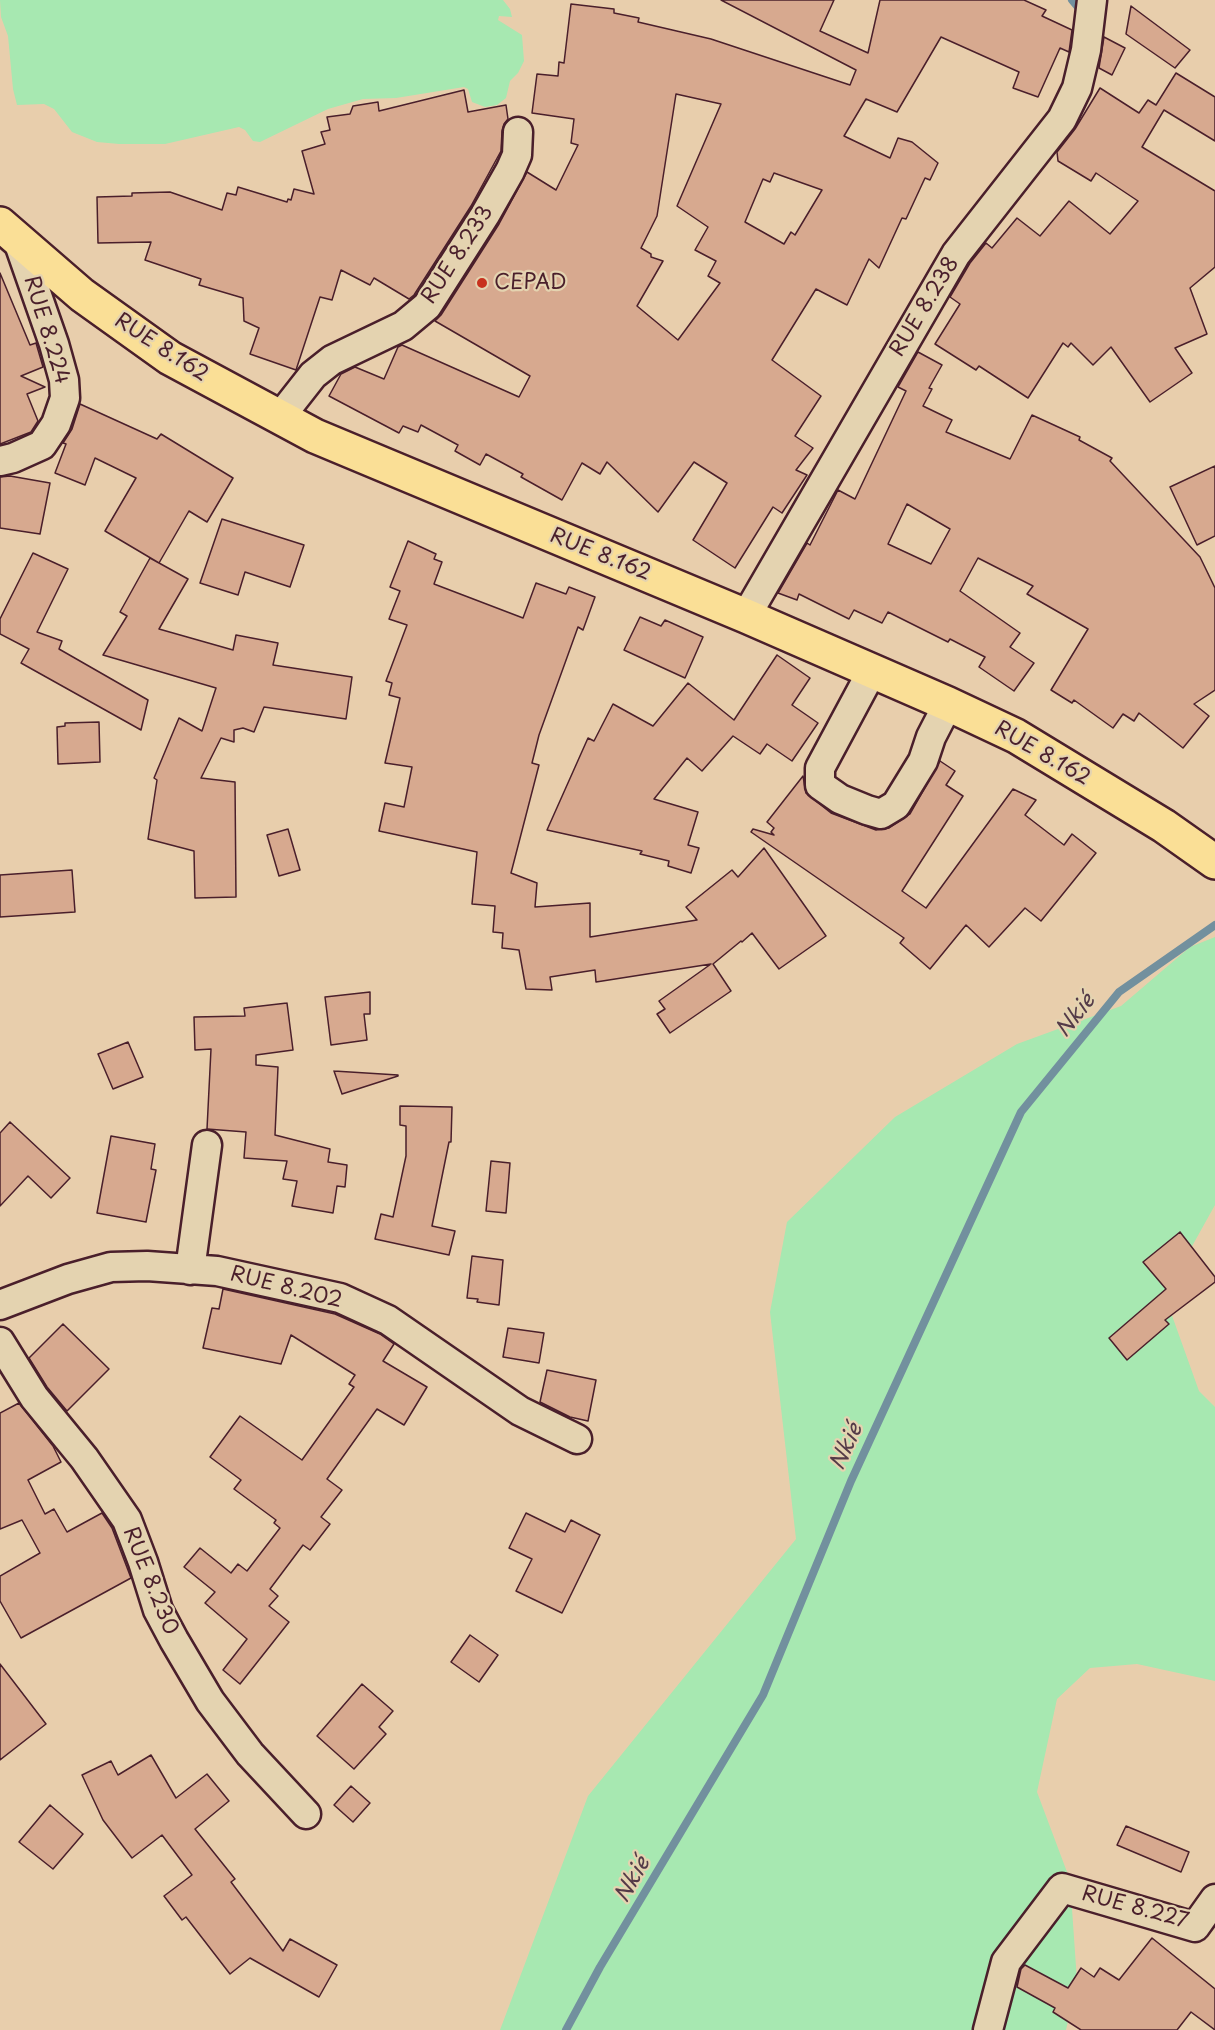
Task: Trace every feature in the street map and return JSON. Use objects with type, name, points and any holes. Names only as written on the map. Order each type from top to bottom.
[{"type":"highway","name":"RUE 8.162","points":[[8,231],[82,295],[170,358],[315,436],[746,616],[1016,736],[1164,826],[1215,862]]},
{"type":"street","name":"RUE 8.238","points":[[746,616],[957,254],[1062,118],[1077,88],[1086,50],[1092,0]]},
{"type":"street","name":"RUE 8.233","points":[[280,417],[313,375],[333,360],[404,326],[427,306],[510,171],[517,155],[518,132]]},
{"type":"street","name":"RUE 8.224","points":[[0,461],[14,458],[42,445],[56,424],[65,398],[64,380],[54,344],[8,231]]},
{"type":"street","points":[[872,671],[820,768],[820,784],[840,799],[881,814],[896,805],[923,761],[931,737],[948,704]]},
{"type":"street","points":[[190,1270],[207,1145]]},
{"type":"street","name":"RUE 8.202","points":[[0,1305],[68,1279],[111,1266],[217,1271],[340,1298],[388,1320],[520,1411],[577,1439]]},
{"type":"street","name":"RUE 8.230","points":[[0,1342],[34,1397],[84,1458],[127,1520],[158,1610],[210,1701],[250,1754],[306,1814]]},
{"type":"street","name":"RUE 8.227","points":[[988,2030],[1006,1962],[1062,1888],[1196,1927],[1215,1899]]},
{"type":"green space","points":[[0,0],[503,0],[510,9],[512,17],[499,16],[498,20],[522,35],[524,61],[518,73],[510,81],[506,98],[497,105],[485,107],[472,102],[468,89],[464,87],[396,98],[363,99],[328,109],[260,142],[253,141],[245,130],[239,127],[165,144],[97,142],[72,132],[54,109],[44,104],[17,105],[13,89],[8,36],[1,17]]},
{"type":"green space","points":[[1215,937],[1215,1205],[1181,1266],[1170,1310],[1199,1391],[1215,1407],[1215,1681],[1137,1664],[1090,1668],[1057,1699],[1037,1792],[1070,1880],[1077,1981],[1066,2030],[500,2030],[588,1796],[796,1539],[770,1312],[787,1222],[895,1117],[1017,1044],[1121,1006],[1190,947]]},
{"type":"building","points":[[721,0],[834,0],[820,31],[868,53],[880,0],[1024,0],[1046,10],[1042,16],[1072,30],[1069,52],[1060,48],[1038,97],[1013,88],[1019,72],[941,37],[897,112],[866,99],[844,136],[890,158],[898,138],[912,142],[938,163],[930,180],[925,178],[906,219],[902,218],[879,268],[869,259],[847,305],[816,289],[772,360],[821,396],[795,436],[813,448],[796,470],[807,475],[782,513],[773,507],[735,568],[693,540],[727,483],[694,462],[658,512],[607,462],[600,474],[582,463],[562,500],[521,477],[523,474],[486,454],[480,465],[455,451],[458,445],[421,425],[418,432],[403,426],[399,433],[329,396],[341,374],[355,367],[384,379],[398,347],[402,345],[519,397],[530,376],[435,321],[499,224],[527,172],[556,190],[578,145],[571,143],[574,119],[532,113],[537,74],[558,76],[559,62],[564,63],[571,4],[614,9],[614,13],[639,18],[638,22],[711,39],[850,85],[856,70]],"holes":[[[676,94],[721,104],[677,206],[708,227],[695,250],[716,261],[708,276],[720,283],[678,340],[637,306],[663,261],[651,257],[651,254],[641,248],[657,216]],[[774,173],[822,190],[795,235],[791,232],[784,244],[745,222],[763,179],[770,182]]]},
{"type":"building","points":[[1131,6],[1190,50],[1175,68],[1126,34]]},
{"type":"building","points":[[1104,37],[1125,48],[1112,75],[1099,68]]},
{"type":"building","points":[[1176,73],[1215,97],[1215,141],[1164,110],[1142,147],[1215,191],[1215,267],[1190,288],[1207,334],[1175,348],[1192,373],[1150,402],[1111,347],[1093,365],[1071,343],[1068,347],[1063,343],[1028,398],[979,366],[976,370],[935,344],[960,304],[950,297],[970,263],[986,243],[992,248],[1017,218],[1040,236],[1069,201],[1110,234],[1138,201],[1096,173],[1091,181],[1058,161],[1057,152],[1075,129],[1100,88],[1139,113],[1148,100],[1156,105]]},
{"type":"building","points":[[464,90],[468,112],[506,105],[508,119],[502,131],[501,151],[471,206],[414,295],[409,299],[374,278],[370,285],[341,270],[332,300],[320,297],[296,370],[250,354],[259,328],[244,321],[243,298],[199,285],[201,279],[145,260],[151,242],[98,243],[97,197],[170,192],[222,210],[227,193],[236,195],[238,187],[287,202],[288,199],[291,200],[294,189],[314,194],[302,151],[325,144],[321,132],[330,130],[327,117],[350,114],[353,106],[378,102],[379,111]]},
{"type":"building","points":[[0,273],[30,345],[36,343],[43,367],[21,376],[45,387],[27,394],[38,421],[31,432],[0,444]]},
{"type":"building","points":[[918,352],[942,365],[929,388],[932,389],[923,406],[952,420],[946,432],[1010,459],[1032,415],[1080,437],[1079,440],[1112,458],[1110,461],[1200,557],[1215,588],[1215,690],[1194,704],[1209,716],[1183,748],[1139,713],[1134,721],[1123,714],[1113,728],[1074,700],[1072,703],[1051,690],[1088,629],[1027,594],[1033,586],[978,558],[960,591],[1020,633],[1010,647],[1034,663],[1014,691],[979,667],[985,657],[950,639],[948,642],[888,612],[882,623],[854,610],[849,619],[799,594],[797,600],[778,593],[807,543],[810,545],[838,490],[855,499],[906,391],[898,387]],"holes":[[[907,504],[950,529],[931,564],[888,544]]]},
{"type":"building","points":[[80,404],[157,439],[161,434],[233,478],[207,522],[189,511],[159,563],[105,531],[136,478],[95,458],[85,485],[55,473],[66,444],[63,443],[72,429]]},
{"type":"building","points":[[1215,466],[1215,536],[1197,545],[1170,487]]},
{"type":"building","points":[[10,476],[50,483],[40,534],[0,528],[0,477]]},
{"type":"building","points":[[222,519],[304,545],[290,587],[245,572],[238,595],[200,583]]},
{"type":"building","points":[[408,541],[436,554],[434,559],[442,562],[434,584],[523,618],[536,583],[566,594],[569,587],[595,597],[583,630],[578,627],[539,735],[532,763],[539,765],[511,873],[537,883],[535,907],[590,903],[590,937],[697,920],[686,907],[732,870],[738,877],[764,848],[826,936],[779,969],[752,933],[713,964],[731,991],[670,1033],[657,1014],[665,1009],[659,1001],[711,964],[596,982],[595,970],[550,977],[552,990],[526,989],[519,950],[502,948],[503,933],[493,932],[495,906],[472,904],[477,852],[379,831],[385,803],[404,807],[412,767],[385,763],[400,698],[389,695],[392,683],[386,681],[407,625],[389,619],[400,591],[390,587]]},
{"type":"building","points":[[33,553],[68,569],[37,632],[62,641],[59,649],[148,700],[141,730],[21,663],[29,649],[0,634],[0,619]]},
{"type":"building","points":[[150,558],[188,579],[159,629],[233,650],[236,635],[278,643],[273,665],[352,677],[346,719],[264,707],[254,732],[243,728],[234,730],[234,742],[221,738],[201,778],[235,782],[236,897],[195,898],[194,851],[148,839],[157,780],[154,778],[179,718],[202,731],[216,688],[103,655],[127,616],[120,612]]},
{"type":"building","points":[[640,617],[661,626],[665,620],[703,637],[685,678],[624,650]]},
{"type":"building","points":[[777,655],[810,678],[792,705],[818,723],[792,761],[767,744],[760,754],[733,736],[702,771],[687,758],[654,799],[698,812],[688,845],[699,848],[691,873],[668,866],[669,861],[640,854],[642,851],[547,830],[588,738],[594,741],[613,704],[653,726],[688,683],[734,720]]},
{"type":"building","points":[[99,722],[100,762],[58,764],[57,727],[65,726],[65,723]]},
{"type":"building","points":[[940,761],[955,771],[946,785],[963,796],[902,891],[926,908],[1013,789],[1036,800],[1025,815],[1064,845],[1072,834],[1096,853],[1041,921],[1025,908],[989,947],[966,925],[930,969],[900,943],[904,938],[751,832],[753,829],[774,835],[771,832],[774,828],[767,822],[803,776],[806,793],[831,813],[876,830],[889,828],[910,814]]},
{"type":"building","points":[[288,829],[300,870],[279,876],[267,835]]},
{"type":"building","points":[[72,870],[75,912],[0,917],[0,875]]},
{"type":"building","points":[[370,992],[370,1014],[364,1014],[367,1040],[331,1045],[325,997]]},
{"type":"building","points":[[287,1003],[293,1050],[256,1055],[256,1065],[278,1067],[275,1135],[330,1149],[328,1162],[347,1165],[345,1187],[337,1186],[333,1213],[292,1206],[297,1181],[283,1179],[287,1161],[244,1158],[246,1132],[207,1129],[211,1049],[195,1050],[194,1017],[245,1016],[244,1008]]},
{"type":"building","points":[[128,1042],[143,1077],[113,1089],[98,1054]]},
{"type":"building","points":[[334,1071],[398,1075],[398,1076],[342,1094]]},
{"type":"building","points":[[400,1106],[452,1107],[451,1142],[449,1142],[432,1226],[455,1231],[449,1255],[375,1239],[381,1214],[393,1217],[406,1156],[406,1126],[400,1125]]},
{"type":"building","points":[[10,1122],[70,1178],[51,1198],[28,1176],[0,1206],[0,1133]]},
{"type":"building","points":[[111,1136],[155,1144],[151,1169],[156,1170],[146,1222],[97,1213]]},
{"type":"building","points":[[491,1161],[510,1163],[506,1213],[486,1211]]},
{"type":"building","points":[[1180,1232],[1215,1277],[1215,1282],[1165,1320],[1169,1324],[1127,1360],[1109,1338],[1166,1289],[1143,1262]]},
{"type":"building","points":[[472,1256],[503,1260],[499,1305],[467,1298]]},
{"type":"building","points":[[223,1289],[335,1314],[380,1334],[394,1344],[383,1361],[427,1387],[404,1425],[377,1409],[327,1479],[342,1490],[321,1517],[330,1524],[310,1550],[303,1545],[270,1589],[278,1596],[269,1606],[289,1622],[240,1684],[223,1670],[247,1639],[205,1603],[215,1592],[184,1567],[200,1548],[231,1573],[238,1564],[247,1571],[280,1528],[274,1523],[276,1520],[234,1489],[241,1480],[210,1457],[240,1416],[302,1460],[354,1387],[349,1384],[355,1375],[291,1335],[281,1364],[203,1348],[212,1308],[219,1309]]},
{"type":"building","points":[[63,1324],[109,1369],[67,1411],[47,1387],[29,1358]]},
{"type":"building","points":[[508,1328],[544,1333],[539,1363],[503,1357]]},
{"type":"building","points":[[547,1370],[596,1380],[588,1421],[570,1417],[540,1402]]},
{"type":"building","points":[[19,1403],[53,1446],[61,1462],[28,1480],[45,1514],[54,1509],[67,1532],[102,1513],[112,1528],[131,1578],[21,1638],[0,1601],[0,1576],[40,1553],[22,1520],[0,1529],[0,1413]]},
{"type":"building","points":[[526,1513],[565,1532],[571,1520],[600,1535],[562,1613],[516,1591],[532,1559],[509,1548]]},
{"type":"building","points":[[470,1635],[498,1655],[479,1682],[451,1662]]},
{"type":"building","points":[[0,1664],[46,1724],[0,1760]]},
{"type":"building","points":[[362,1684],[393,1711],[379,1727],[386,1734],[354,1769],[317,1736]]},
{"type":"building","points":[[151,1755],[176,1798],[207,1774],[229,1801],[195,1829],[235,1879],[231,1882],[283,1951],[290,1939],[337,1965],[319,1997],[250,1958],[230,1974],[186,1917],[182,1920],[164,1896],[192,1875],[162,1835],[132,1858],[103,1820],[82,1775],[111,1761],[118,1775]]},
{"type":"building","points":[[351,1786],[370,1803],[353,1822],[334,1805]]},
{"type":"building","points":[[50,1805],[83,1834],[53,1869],[19,1842]]},
{"type":"building","points":[[1126,1826],[1189,1852],[1181,1872],[1117,1845]]},
{"type":"building","points":[[1152,1938],[1215,1989],[1215,2030],[1191,2012],[1177,2030],[1081,2030],[1053,2012],[1055,2008],[1017,1987],[1021,1969],[1025,1965],[1068,1988],[1081,1968],[1094,1977],[1100,1968],[1119,1980]]},
{"type":"waterway","points":[[1072,0],[1082,12]]},
{"type":"waterway","name":"Nkié","points":[[566,2030],[600,1967],[763,1695],[851,1481],[1021,1112],[1119,992],[1215,925]]},
{"type":"place","name":"CEPAD","points":[[482,283]]}]
